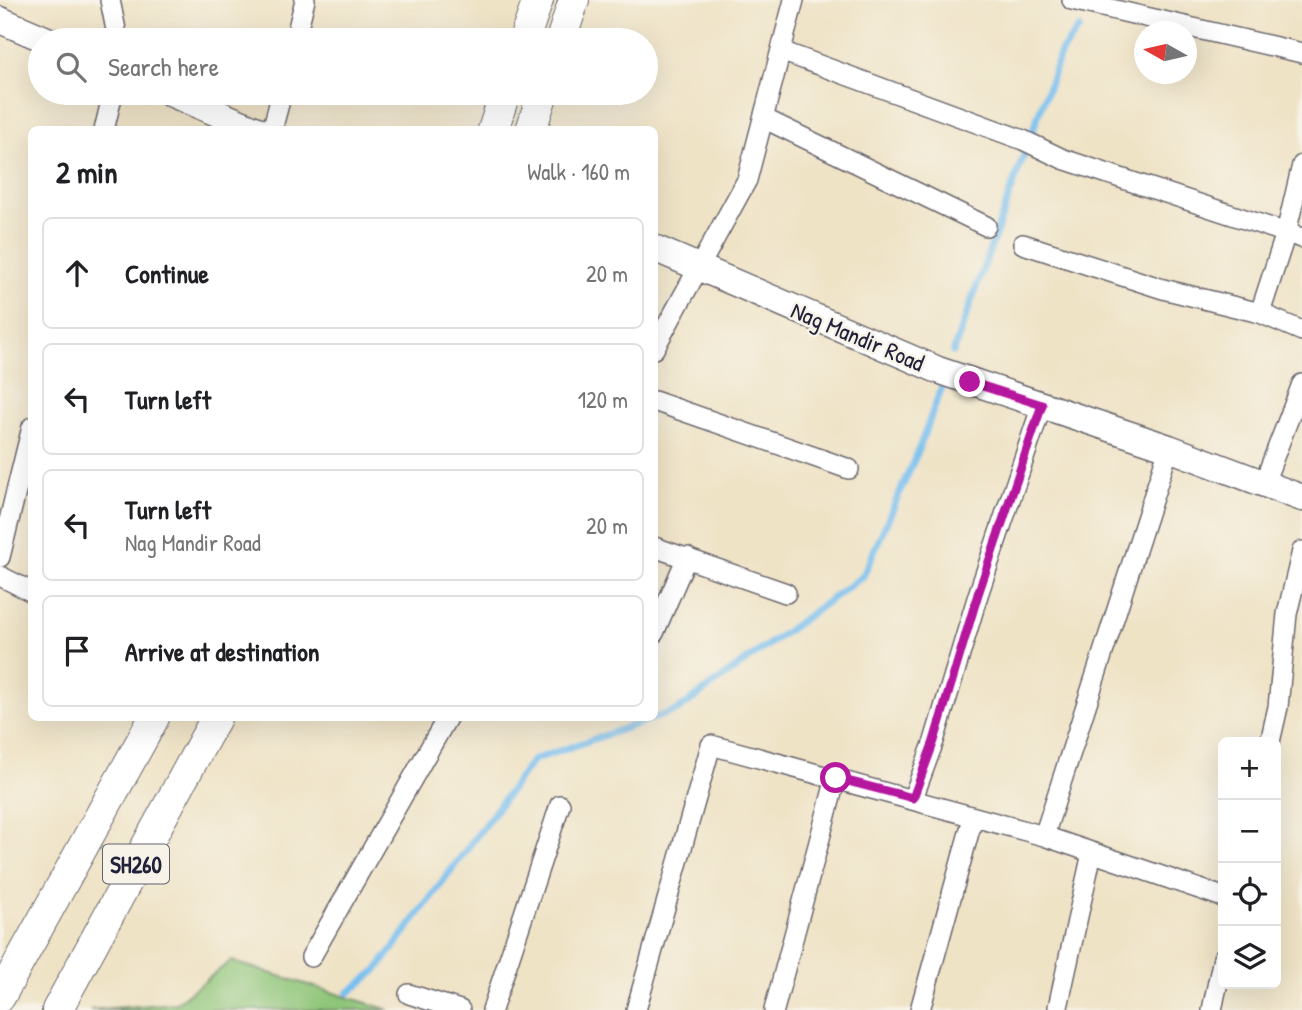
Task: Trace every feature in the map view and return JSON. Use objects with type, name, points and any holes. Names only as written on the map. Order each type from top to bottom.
[{"type":"main road","points":[[528,28],[538,0]]},
{"type":"main road","points":[[565,28],[574,0]]},
{"type":"main road","points":[[494,126],[501,105]]},
{"type":"main road","points":[[532,126],[539,105]]},
{"type":"main road","name":"SH260","points":[[0,997],[152,721]]},
{"type":"main road","name":"SH260","points":[[57,1010],[214,721]]},
{"type":"street","points":[[110,0],[116,28]]},
{"type":"street","points":[[298,28],[305,0]]},
{"type":"street","points":[[658,342],[747,180],[794,0]]},
{"type":"street","points":[[1072,0],[1095,2],[1302,53]]},
{"type":"street","points":[[0,20],[28,32]]},
{"type":"street","points":[[781,51],[1023,140],[1063,159],[1294,236]]},
{"type":"street","points":[[105,126],[110,105]]},
{"type":"street","points":[[198,105],[248,126]]},
{"type":"street","points":[[273,126],[279,105]]},
{"type":"street","points":[[764,118],[986,226]]},
{"type":"street","points":[[1260,313],[1294,236],[1302,165]]},
{"type":"street","points":[[1023,244],[1163,289],[1260,313],[1302,331]]},
{"type":"street","name":"Nag Mandir Road","points":[[658,250],[938,370],[1169,447],[1302,498]]},
{"type":"street","points":[[1264,483],[1302,384]]},
{"type":"street","points":[[658,402],[849,468]]},
{"type":"street","points":[[913,798],[934,741],[978,594],[1042,405]]},
{"type":"street","points":[[0,557],[28,443]]},
{"type":"street","points":[[1044,836],[1169,447]]},
{"type":"street","points":[[658,548],[786,593]]},
{"type":"street","points":[[1271,737],[1278,707],[1287,614],[1302,551]]},
{"type":"street","points":[[658,625],[687,557]]},
{"type":"street","points":[[0,576],[28,590]]},
{"type":"street","points":[[311,957],[445,721]]},
{"type":"street","points":[[636,1010],[711,745],[913,798],[973,818],[1044,836],[1218,895]]},
{"type":"street","points":[[774,1010],[836,778]]},
{"type":"street","points":[[492,1010],[560,805]]},
{"type":"street","points":[[920,1010],[973,818]]},
{"type":"street","points":[[1058,1007],[1092,853]]},
{"type":"street","points":[[1212,1010],[1218,982]]},
{"type":"street","points":[[409,995],[460,1010]]},
{"type":"green space","points":[[231,961],[389,1010],[89,1010],[176,1003]]},
{"type":"waterway","points":[[953,352],[1061,52],[1079,28]]},
{"type":"waterway","points":[[658,717],[678,710],[863,576],[918,451],[943,384]]},
{"type":"waterway","points":[[348,993],[377,970],[533,760],[646,721]]},
{"type":"route","points":[[836,778],[913,798],[934,741],[978,594],[1042,405],[970,382]]}]
